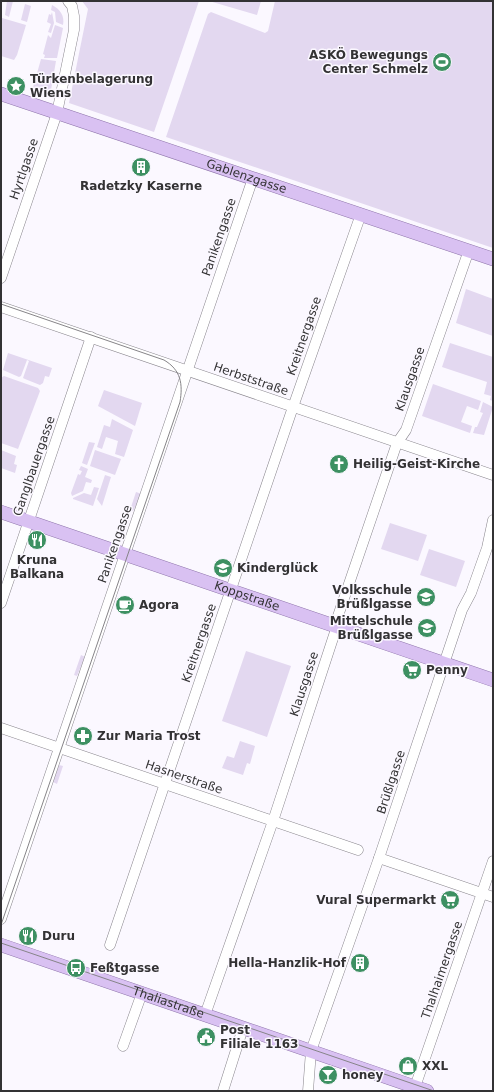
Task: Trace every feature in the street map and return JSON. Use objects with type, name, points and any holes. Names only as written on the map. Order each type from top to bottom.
[{"type":"main road","name":"Gablenzgasse","points":[[1,94],[493,259]]},
{"type":"main road","name":"Koppstraße","points":[[1,512],[493,680]]},
{"type":"main road","name":"Thaliastraße","points":[[1,945],[421,1089]]},
{"type":"street","name":"Hyrtlgasse","points":[[1,278],[57,113],[74,30],[72,6],[68,1]]},
{"type":"street","name":"Panikengasse","points":[[1,919],[253,178]]},
{"type":"street","name":"Kreitnergasse","points":[[110,944],[230,590],[361,214]]},
{"type":"street","name":"Klausgasse","points":[[206,1015],[273,821],[337,626],[338,616],[397,443],[406,430],[469,250]]},
{"type":"street","name":"Herbststraße","points":[[1,307],[493,475]]},
{"type":"street","name":"Ganglbauergasse","points":[[1,603],[91,337]]},
{"type":"street","name":"Brüßlgasse","points":[[308,1091],[311,1051],[379,858],[462,610],[471,593],[487,548],[493,520]]},
{"type":"street","name":"Hasnerstraße","points":[[1,728],[358,850]]},
{"type":"street","points":[[379,858],[493,897]]},
{"type":"street","name":"Thalhaimergasse","points":[[421,1089],[493,861]]},
{"type":"street","points":[[123,1046],[142,993]]},
{"type":"street","points":[[223,1091],[243,1028]]},
{"type":"shaded area","points":[[7,1],[13,1],[9,17],[5,15]]},
{"type":"shaded area","points":[[82,1],[199,1],[154,132],[69,103],[88,9]]},
{"type":"shaded area","points":[[209,1],[261,1],[257,15]]},
{"type":"shaded area","points":[[275,1],[493,1],[493,248],[166,137],[208,14],[211,12],[265,33],[268,31]]},
{"type":"shaded area","points":[[25,4],[31,6],[27,22],[21,20]]},
{"type":"shaded area","points":[[52,5],[61,13],[63,25],[56,22],[55,12],[51,10]]},
{"type":"shaded area","points":[[52,12],[54,23],[51,33],[48,32],[51,24],[47,22],[49,14],[51,15]]},
{"type":"shaded area","points":[[2,18],[26,25],[17,55],[14,60],[1,56]]},
{"type":"shaded area","points":[[55,25],[63,28],[57,58],[44,58],[45,55],[43,54],[48,35],[51,38]]},
{"type":"shaded area","points":[[41,59],[56,61],[51,90],[46,94],[32,91]]},
{"type":"shaded area","points":[[466,289],[493,299],[493,336],[456,323]]},
{"type":"shaded area","points":[[450,343],[493,357],[493,401],[490,400],[491,396],[484,394],[487,382],[442,367]]},
{"type":"shaded area","points":[[8,353],[52,368],[49,377],[45,376],[43,383],[40,385],[23,378],[29,361],[27,360],[21,376],[19,377],[3,370]]},
{"type":"shaded area","points":[[4,376],[38,388],[40,391],[18,449],[1,443],[1,378]]},
{"type":"shaded area","points":[[433,384],[481,401],[478,410],[467,406],[461,422],[472,426],[470,433],[422,416]]},
{"type":"shaded area","points":[[104,390],[142,403],[135,426],[98,406]]},
{"type":"shaded area","points":[[483,402],[493,407],[484,435],[473,433],[483,413],[480,412]]},
{"type":"shaded area","points":[[112,419],[133,430],[124,457],[115,454],[118,441],[106,437],[102,449],[97,447],[104,425],[110,427]]},
{"type":"shaded area","points":[[89,442],[95,443],[87,465],[82,463]]},
{"type":"shaded area","points":[[1,450],[16,456],[14,464],[17,465],[15,473],[1,468]]},
{"type":"shaded area","points":[[95,450],[121,459],[115,475],[90,466]]},
{"type":"shaded area","points":[[81,466],[88,469],[85,477],[92,480],[91,483],[86,482],[83,491],[72,496],[71,493],[78,474],[80,475],[82,471],[79,470]]},
{"type":"shaded area","points":[[105,475],[111,477],[102,506],[97,499]]},
{"type":"shaded area","points":[[94,487],[99,488],[93,506],[73,499],[84,493],[91,495]]},
{"type":"shaded area","points":[[136,492],[142,494],[133,511],[130,510]]},
{"type":"shaded area","points":[[390,523],[427,535],[418,561],[381,549]]},
{"type":"shaded area","points":[[429,549],[465,561],[456,587],[420,575]]},
{"type":"shaded area","points":[[246,651],[291,666],[267,737],[222,721]]},
{"type":"shaded area","points":[[81,655],[85,657],[77,676],[74,675]]},
{"type":"shaded area","points":[[240,741],[255,746],[250,764],[247,763],[243,775],[222,768],[227,756],[234,758]]},
{"type":"shaded area","points":[[59,765],[63,766],[57,784],[53,782]]},
{"type":"tram line","points":[[1,304],[164,360],[174,368],[180,378],[181,383],[180,402],[1,925]]},
{"type":"tram line","points":[[1,943],[434,1091]]},
{"type":"place","name":"ASKÖ Bewegungs Center Schmelz","points":[[442,62]]},
{"type":"place","name":"Türkenbelagerung Wiens","points":[[16,86]]},
{"type":"place","name":"Radetzky Kaserne","points":[[141,167]]},
{"type":"place","name":"Heilig-Geist-Kirche","points":[[339,464]]},
{"type":"place","name":"Kruna Balkana","points":[[37,540]]},
{"type":"place","name":"Kinderglück","points":[[223,568]]},
{"type":"place","name":"Volksschule Brüßlgasse","points":[[426,597]]},
{"type":"place","name":"Agora","points":[[125,605]]},
{"type":"place","name":"Mittelschule Brüßlgasse","points":[[427,628]]},
{"type":"place","name":"Penny","points":[[412,670]]},
{"type":"place","name":"Zur Maria Trost","points":[[83,736]]},
{"type":"place","name":"Vural Supermarkt","points":[[450,900]]},
{"type":"place","name":"Duru","points":[[28,936]]},
{"type":"place","name":"Hella-Hanzlik-Hof","points":[[360,963]]},
{"type":"place","name":"Feßtgasse","points":[[76,968]]},
{"type":"place","name":"Post Filiale 1163","points":[[206,1037]]},
{"type":"place","name":"XXL","points":[[408,1066]]},
{"type":"place","name":"honey","points":[[328,1075]]}]
